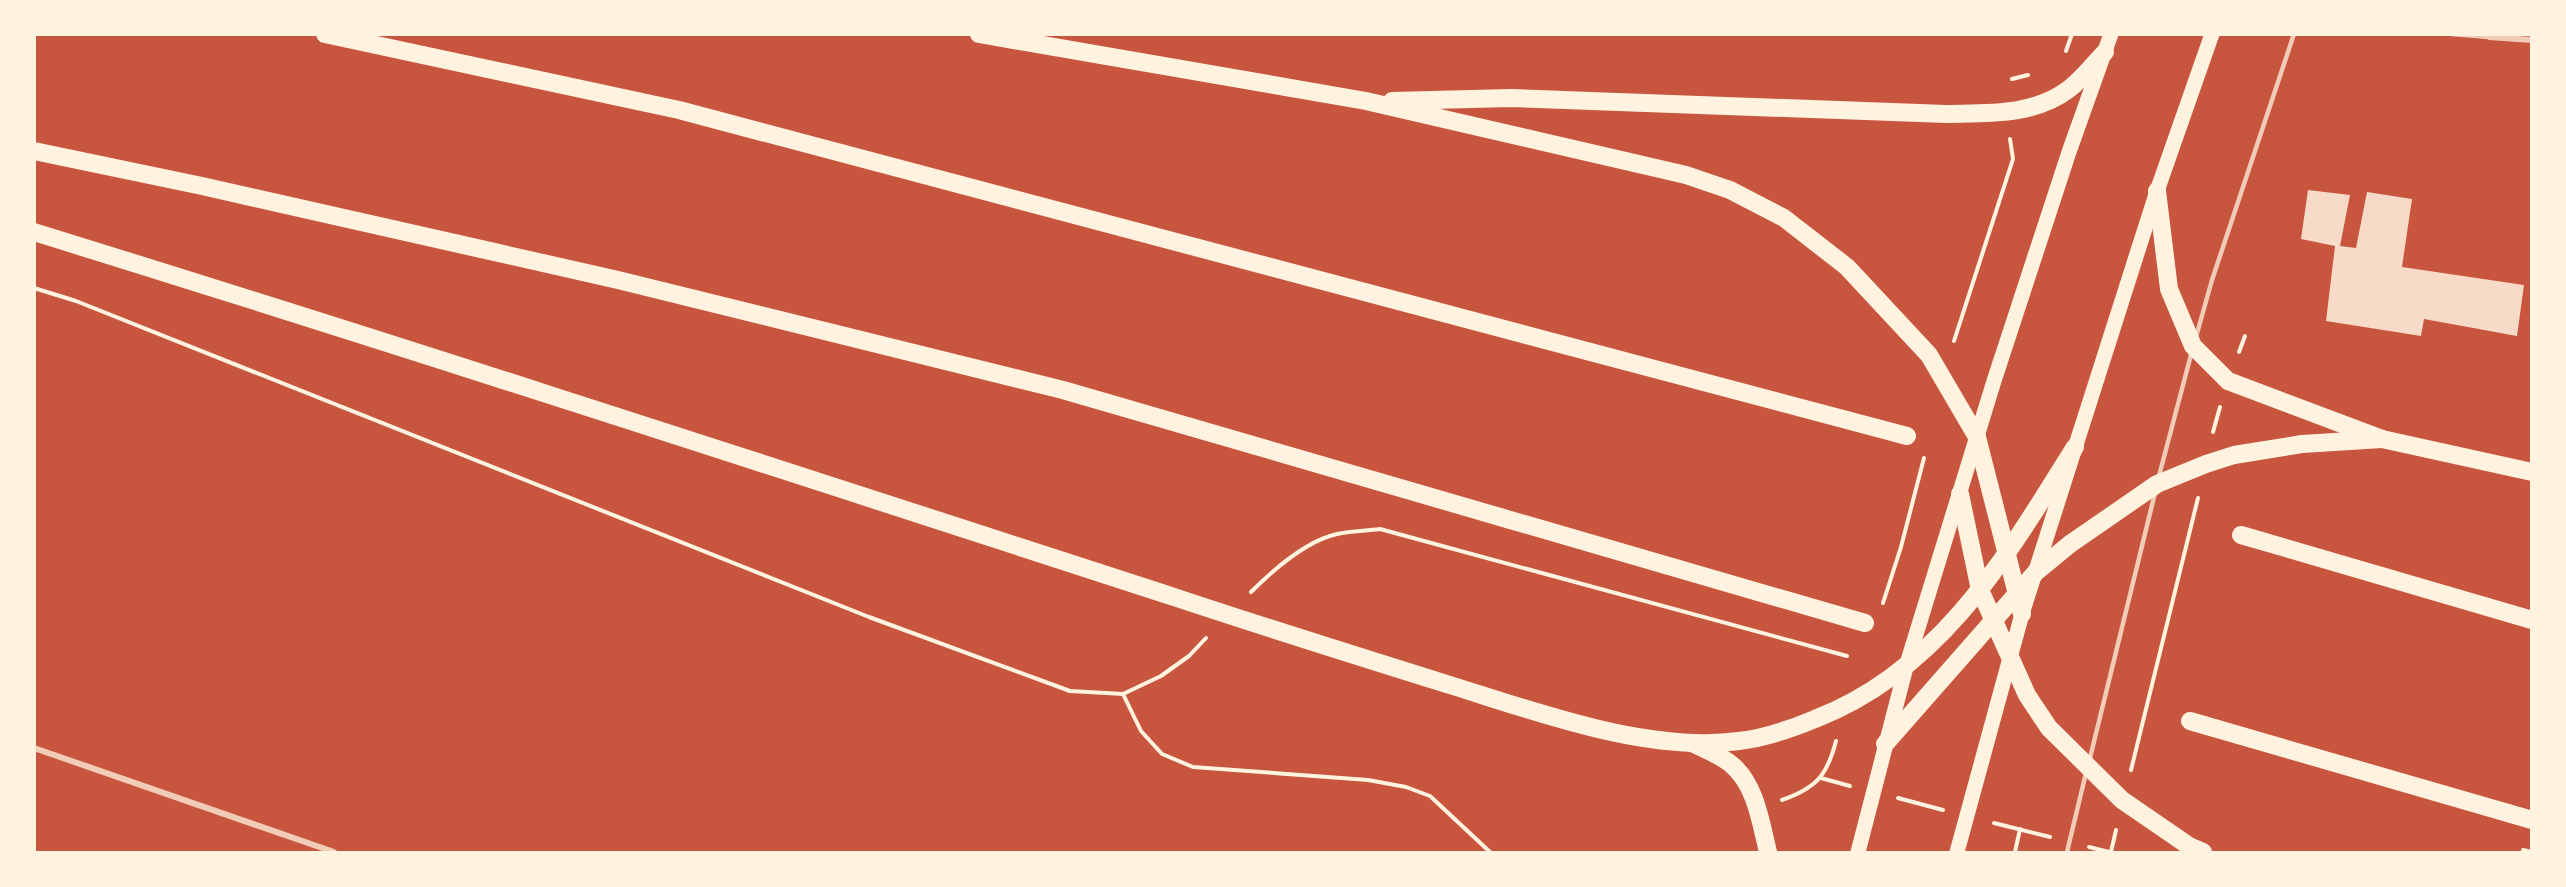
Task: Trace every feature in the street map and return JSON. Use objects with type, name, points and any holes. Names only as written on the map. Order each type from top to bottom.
[{"type":"highway","points":[[325,34],[679,110],[1907,436]]},
{"type":"highway","points":[[979,34],[1366,101],[1686,175],[1730,190],[1784,218],[1847,267],[1929,356],[1977,437],[2022,614]]},
{"type":"highway","points":[[1366,101],[1511,98],[1946,114],[2007,113],[2042,105],[2070,88],[2108,43]]},
{"type":"highway","points":[[34,151],[202,186],[606,278],[1063,390],[1872,618]]},
{"type":"highway","points":[[2157,191],[2169,289],[2193,346],[2228,381],[2382,439],[2532,472]]},
{"type":"highway","points":[[34,232],[1273,631],[1539,713],[1640,737],[1694,744],[1742,741],[1787,730],[1846,707],[1906,667],[1946,629],[2006,557],[2075,447]]},
{"type":"highway","points":[[1885,744],[2036,572],[2070,544],[2157,484],[2234,455],[2302,444],[2382,439]]},
{"type":"highway","points":[[1960,494],[1980,590],[2027,695],[2049,728],[2087,768],[2136,811],[2203,852]]},
{"type":"highway","points":[[2241,535],[2532,620]]},
{"type":"highway","points":[[2190,721],[2532,820]]},
{"type":"highway","points":[[1694,744],[1732,765],[1746,783],[1756,808],[1768,852]]},
{"type":"main road","points":[[1957,852],[2022,614],[2157,191],[2212,34]]},
{"type":"main road","points":[[1858,852],[1906,667],[1977,437],[2036,252],[2108,43]]},
{"type":"street","points":[[2487,36],[2532,40]]},
{"type":"street","points":[[34,748],[334,852]]},
{"type":"lane","points":[[2067,852],[2193,346],[2212,280],[2294,34]]},
{"type":"lane","points":[[2451,34],[2487,36]]},
{"type":"path","points":[[2065,54],[2072,34]]},
{"type":"path","points":[[2003,82],[2031,75]]},
{"type":"path","points":[[1956,334],[2013,159],[2010,139]]},
{"type":"path","points":[[34,288],[76,301],[994,665],[1071,692],[1123,694],[1161,676],[1189,656],[1213,632]]},
{"type":"path","points":[[1872,618],[1901,547],[1927,449]]},
{"type":"path","points":[[2134,758],[2197,502]]},
{"type":"path","points":[[1244,599],[1268,574],[1301,550],[1335,534],[1380,529],[1847,656]]},
{"type":"path","points":[[1123,694],[1141,731],[1162,754],[1193,767],[1368,780],[1406,786],[1430,796],[1490,852]]},
{"type":"path","points":[[1778,801],[1804,792],[1821,778],[1833,752]]},
{"type":"path","points":[[1821,778],[2020,829],[2015,852]]},
{"type":"building","points":[[2308,190],[2350,195],[2340,246],[2356,248],[2367,192],[2412,199],[2402,267],[2524,285],[2517,336],[2424,319],[2421,336],[2326,321],[2335,246],[2301,239]]}]
